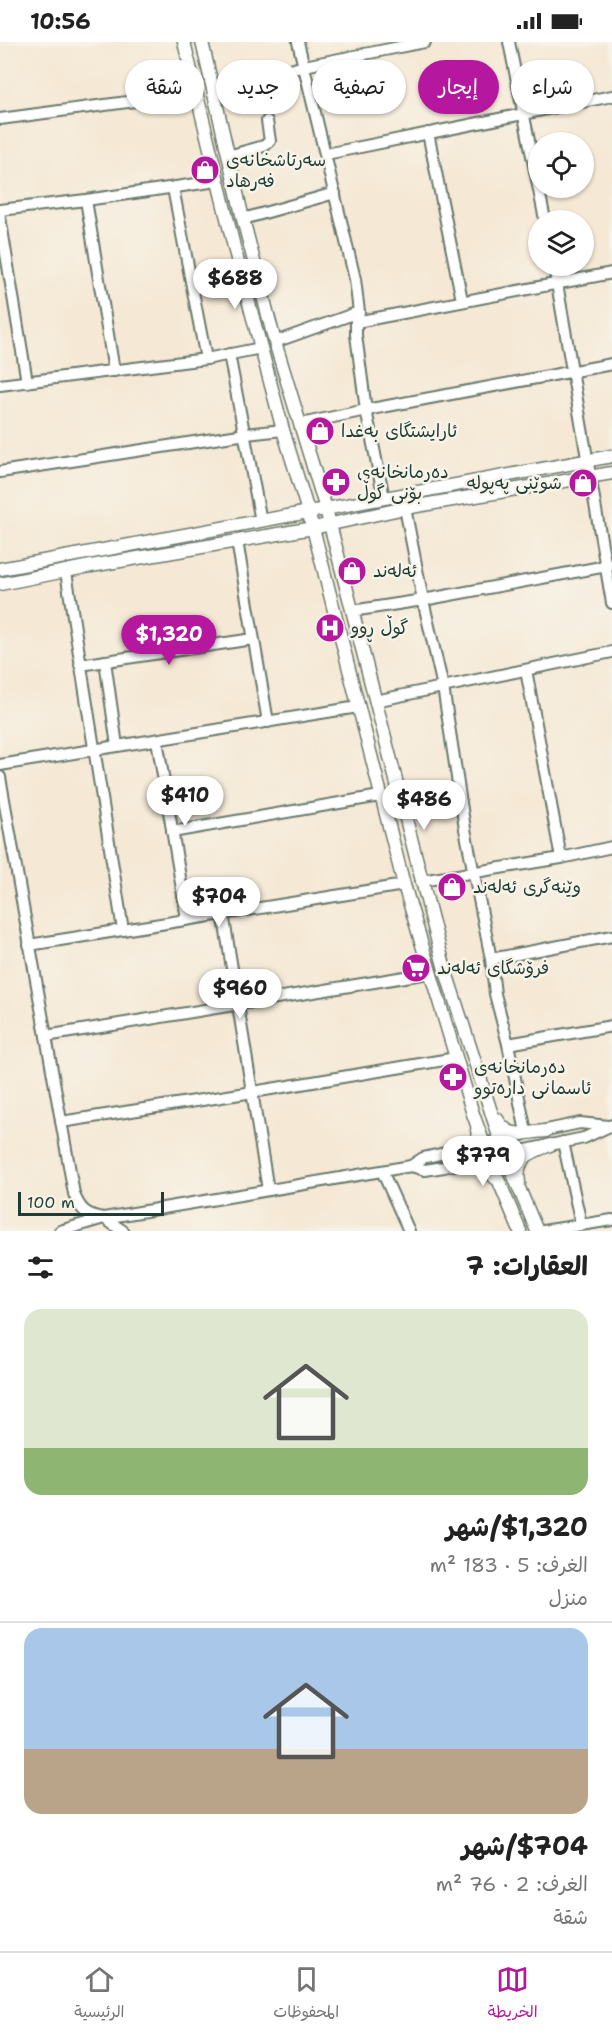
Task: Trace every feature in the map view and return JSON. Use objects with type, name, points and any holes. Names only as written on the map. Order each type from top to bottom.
[{"type":"main road","points":[[184,42],[188,60]]},
{"type":"main road","points":[[202,42],[243,219],[275,342],[330,523],[444,966],[505,1155],[537,1231]]},
{"type":"main road","points":[[200,114],[283,430],[309,512],[404,885],[429,973],[483,1145],[520,1231]]},
{"type":"main road","points":[[0,569],[612,456]]},
{"type":"main road","points":[[0,584],[313,528],[405,508],[612,472]]},
{"type":"main road","points":[[485,1093],[504,1130],[513,1134],[546,1131]]},
{"type":"main road","points":[[460,1150],[472,1144],[477,1138],[473,1114]]},
{"type":"main road","points":[[522,1196],[518,1173],[520,1162],[550,1145]]},
{"type":"main road","points":[[461,1164],[480,1166],[490,1170],[508,1203]]},
{"type":"street","points":[[298,42],[355,279],[358,317],[356,335],[366,410],[384,498]]},
{"type":"street","points":[[214,92],[304,66],[425,42]]},
{"type":"street","points":[[509,42],[543,210]]},
{"type":"street","points":[[326,154],[523,116],[612,96]]},
{"type":"street","points":[[0,119],[125,102]]},
{"type":"street","points":[[228,156],[264,146],[270,141],[267,121]]},
{"type":"street","points":[[428,133],[462,300]]},
{"type":"street","points":[[0,210],[217,181]]},
{"type":"street","points":[[173,188],[206,359]]},
{"type":"street","points":[[243,219],[335,193]]},
{"type":"street","points":[[86,200],[114,371]]},
{"type":"street","points":[[0,217],[27,382]]},
{"type":"street","points":[[275,342],[358,317],[612,273]]},
{"type":"street","points":[[556,276],[589,477],[608,566],[612,603]]},
{"type":"street","points":[[0,385],[206,359],[261,348]]},
{"type":"street","points":[[230,354],[261,521]]},
{"type":"street","points":[[301,424],[612,363]]},
{"type":"street","points":[[0,472],[283,430]]},
{"type":"street","points":[[405,508],[443,687],[491,959],[495,994],[526,1132]]},
{"type":"street","points":[[237,541],[268,722]]},
{"type":"street","points":[[352,612],[608,566]]},
{"type":"street","points":[[66,572],[123,930]]},
{"type":"street","points":[[80,665],[253,639]]},
{"type":"street","points":[[375,701],[612,652]]},
{"type":"street","points":[[105,662],[117,746]]},
{"type":"street","points":[[526,670],[561,858]]},
{"type":"street","points":[[0,765],[358,707]]},
{"type":"street","points":[[157,740],[187,919]]},
{"type":"street","points":[[0,777],[74,1194],[81,1209],[104,1218],[123,1231]]},
{"type":"street","points":[[172,832],[381,796]]},
{"type":"street","points":[[421,881],[561,858],[612,847]]},
{"type":"street","points":[[29,945],[404,885]]},
{"type":"street","points":[[223,913],[268,1190]]},
{"type":"street","points":[[491,959],[612,936]]},
{"type":"street","points":[[46,1036],[429,973]]},
{"type":"street","points":[[508,1044],[612,1026]]},
{"type":"street","points":[[62,1122],[456,1058]]},
{"type":"street","points":[[60,1231],[104,1218],[411,1166],[423,1158],[580,1123],[610,1126]]},
{"type":"street","points":[[411,1166],[425,1170],[461,1164],[584,1138],[610,1126]]},
{"type":"street","points":[[563,1142],[581,1224]]},
{"type":"street","points":[[382,1171],[409,1231]]},
{"type":"street","points":[[543,1231],[612,1220]]},
{"type":"place","name":"سەرتاشخانەی فەرهاد","points":[[205,170]]},
{"type":"place","name":"ئارایشتگای بەغدا","points":[[320,431]]},
{"type":"place","name":"دەرمانخانەی بۆنی گوڵ","points":[[336,482]]},
{"type":"place","name":"شوێنی پەپولە","points":[[583,483]]},
{"type":"place","name":"ئەلەند","points":[[352,571]]},
{"type":"place","name":"گوڵ ڕوو","points":[[330,628]]},
{"type":"place","name":"وێنەگری ئەلەند","points":[[452,887]]},
{"type":"place","name":"فرۆشگای ئەلەند","points":[[416,968]]},
{"type":"place","name":"دەرمانخانەی ئاسمانی دارەتوو","points":[[453,1077]]}]
